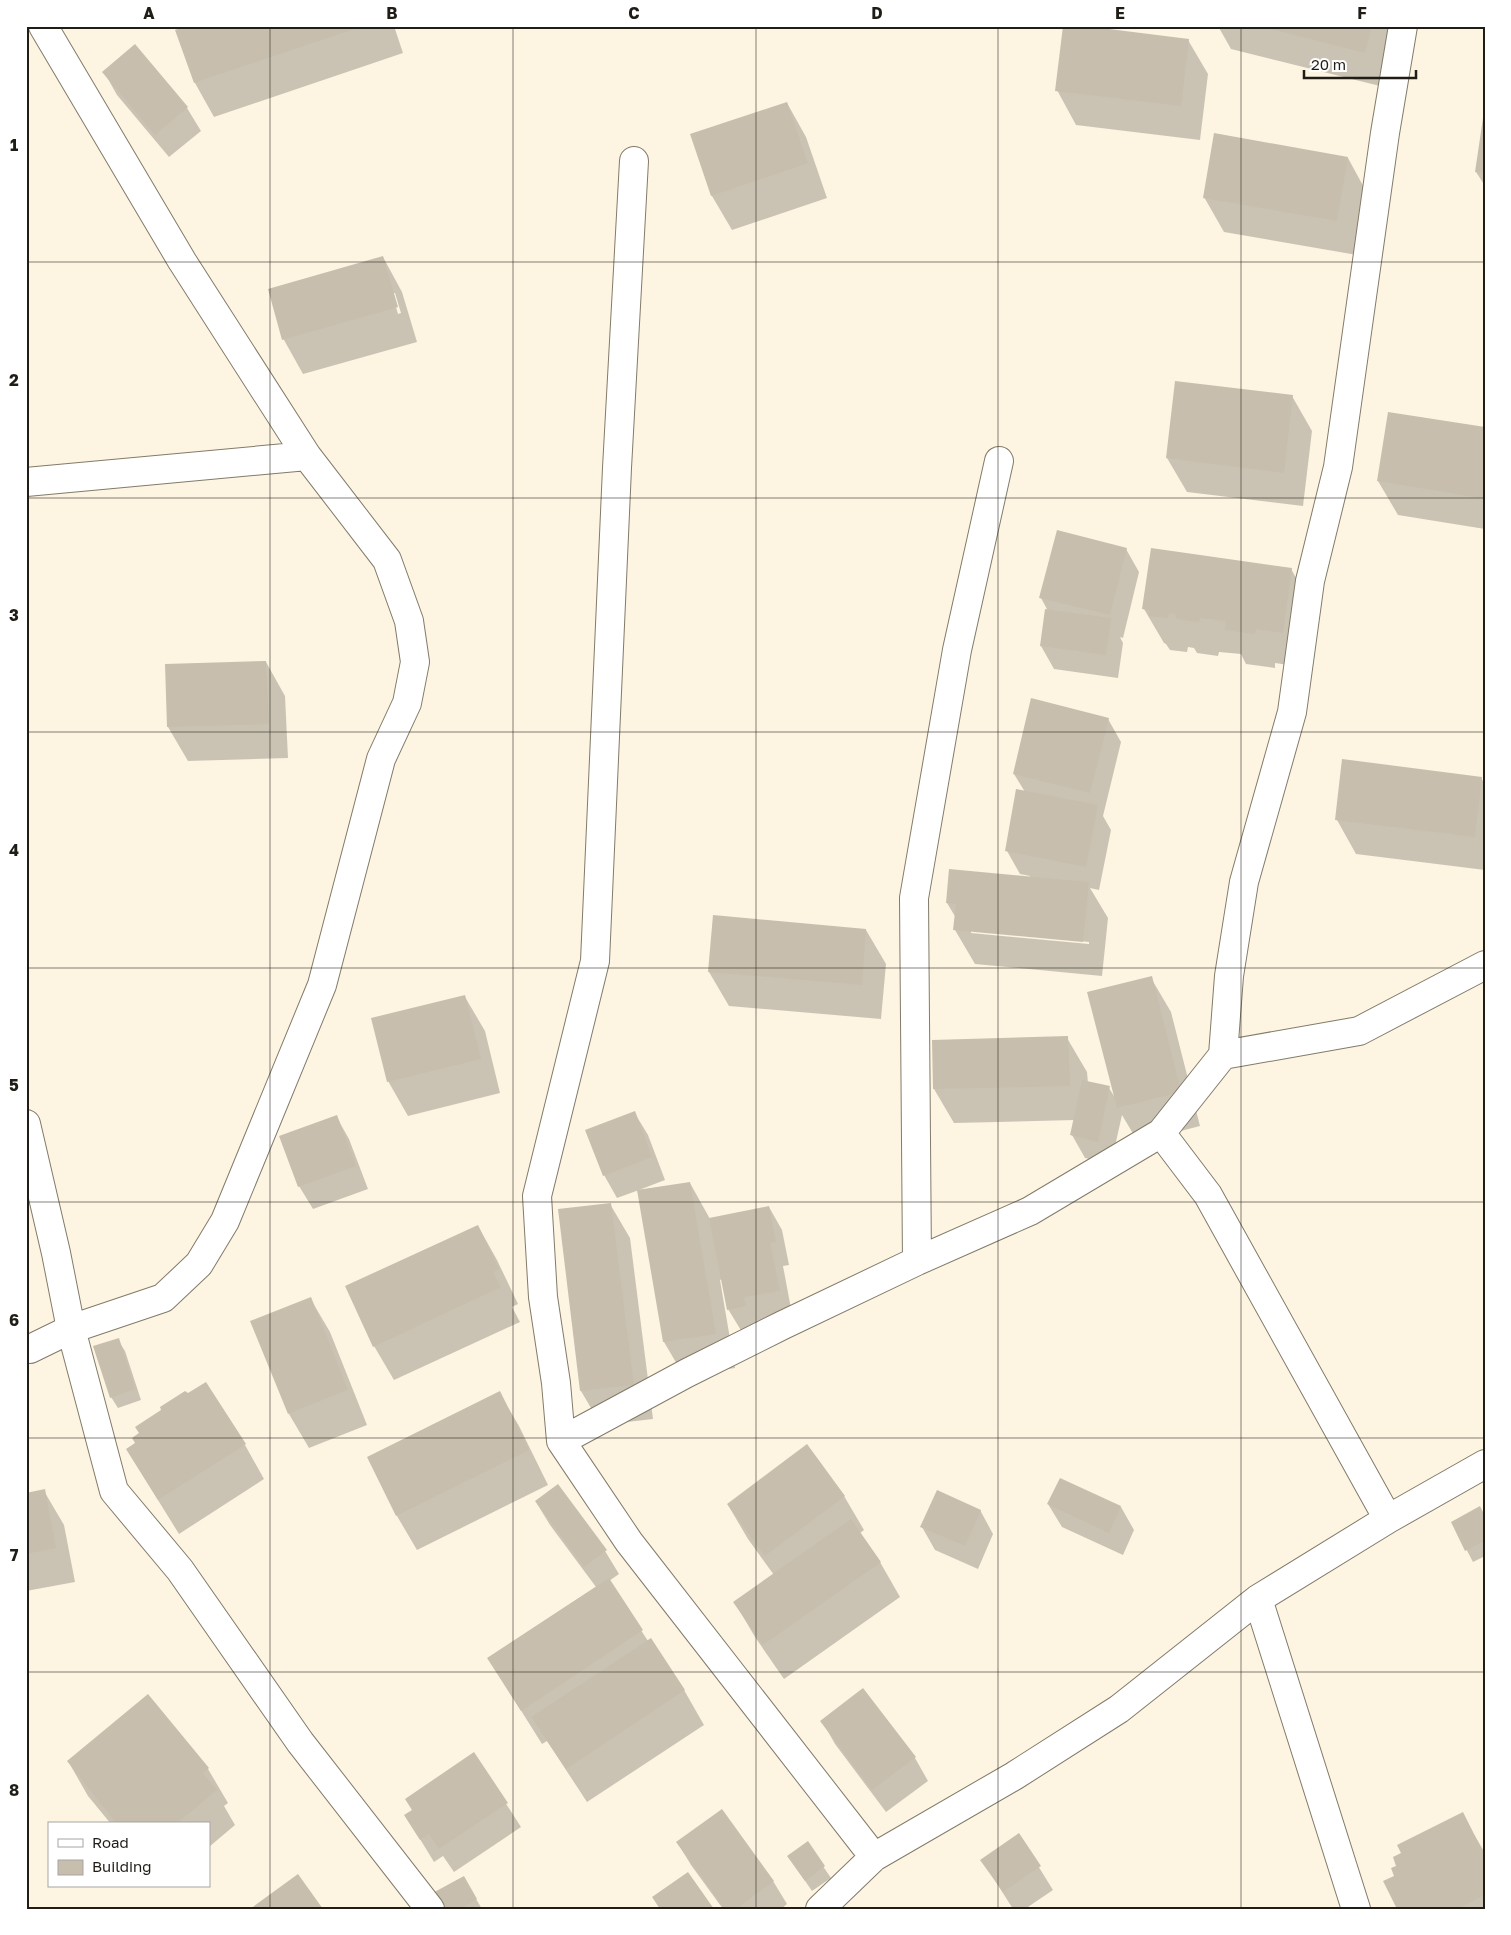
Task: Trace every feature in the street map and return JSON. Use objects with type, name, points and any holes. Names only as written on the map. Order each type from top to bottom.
[{"type":"street","points":[[26,1348],[30,1349],[71,1329],[163,1298],[199,1264],[225,1221],[322,985],[381,759],[406,703],[415,662],[409,621],[388,560],[308,456],[182,261],[43,26]]},
{"type":"street","points":[[561,1441],[696,1369],[917,1261],[1030,1211],[1161,1133],[1223,1055],[1229,976],[1244,882],[1292,712],[1310,582],[1338,467],[1385,133],[1403,26]]},
{"type":"street","points":[[634,161],[617,468],[595,960],[537,1196],[543,1297],[556,1383],[561,1441],[630,1542],[874,1857]]},
{"type":"street","points":[[26,482],[308,456]]},
{"type":"street","points":[[917,1261],[914,898],[957,650],[999,461]]},
{"type":"street","points":[[1223,1055],[1359,1031],[1485,965]]},
{"type":"street","points":[[26,1124],[56,1253],[71,1329],[114,1491],[180,1570],[300,1742],[430,1909]]},
{"type":"street","points":[[1161,1133],[1208,1195],[1388,1519]]},
{"type":"street","points":[[820,1909],[874,1857],[1014,1776],[1119,1709],[1258,1599],[1388,1519],[1485,1464]]},
{"type":"street","points":[[1258,1599],[1356,1909]]},
{"type":"building","points":[[185,26],[360,27],[194,83],[175,30]]},
{"type":"building","points":[[1063,26],[1085,26],[1189,39],[1181,106],[1055,91]]},
{"type":"building","points":[[1259,26],[1372,26],[1365,53]]},
{"type":"building","points":[[135,44],[188,107],[155,135],[102,72]]},
{"type":"building","points":[[787,102],[808,163],[711,196],[690,134]]},
{"type":"building","points":[[1483,118],[1485,118],[1485,173],[1475,172]]},
{"type":"building","points":[[1214,133],[1348,157],[1337,221],[1203,198]]},
{"type":"building","points":[[383,256],[398,307],[282,340],[268,289]]},
{"type":"building","points":[[1175,381],[1293,395],[1284,473],[1166,458]]},
{"type":"building","points":[[1388,412],[1485,427],[1485,499],[1377,481]]},
{"type":"building","points":[[1057,530],[1127,548],[1110,615],[1039,598]]},
{"type":"building","points":[[1151,548],[1292,568],[1283,633],[1256,629],[1255,634],[1225,630],[1226,621],[1200,618],[1199,622],[1176,619],[1176,614],[1169,613],[1168,618],[1149,616],[1149,610],[1142,609]]},
{"type":"building","points":[[1045,609],[1111,618],[1106,655],[1040,646]]},
{"type":"building","points":[[266,661],[269,724],[167,727],[165,664]]},
{"type":"building","points":[[1031,698],[1109,718],[1090,793],[1013,774]]},
{"type":"building","points":[[1342,759],[1482,777],[1475,837],[1335,820]]},
{"type":"building","points":[[1016,789],[1098,805],[1086,867],[1005,851]]},
{"type":"building","points":[[949,869],[1089,882],[1083,942],[953,930],[956,904],[946,903]]},
{"type":"building","points":[[713,915],[866,929],[862,985],[708,972]]},
{"type":"building","points":[[1152,976],[1181,1092],[1117,1108],[1087,992]]},
{"type":"building","points":[[465,995],[481,1059],[387,1082],[371,1018]]},
{"type":"building","points":[[1068,1036],[1070,1086],[933,1089],[932,1040]]},
{"type":"building","points":[[1082,1080],[1110,1086],[1098,1142],[1070,1135]]},
{"type":"building","points":[[635,1111],[652,1157],[603,1176],[585,1130]]},
{"type":"building","points":[[337,1115],[356,1166],[298,1187],[279,1136]]},
{"type":"building","points":[[690,1182],[716,1334],[663,1342],[637,1190]]},
{"type":"building","points":[[611,1203],[634,1385],[580,1391],[558,1209]]},
{"type":"building","points":[[769,1206],[776,1242],[770,1243],[780,1291],[744,1297],[746,1306],[727,1310],[709,1218]]},
{"type":"building","points":[[478,1225],[499,1269],[493,1272],[501,1287],[373,1347],[345,1286]]},
{"type":"building","points":[[311,1297],[348,1390],[288,1414],[250,1321]]},
{"type":"building","points":[[119,1338],[135,1389],[110,1398],[93,1346]]},
{"type":"building","points":[[206,1382],[246,1444],[158,1500],[126,1449],[135,1443],[132,1438],[139,1433],[135,1427],[161,1410],[160,1407],[185,1391],[188,1393]]},
{"type":"building","points":[[500,1391],[529,1450],[396,1516],[367,1457]]},
{"type":"building","points":[[807,1444],[845,1496],[765,1556],[727,1504]]},
{"type":"building","points":[[1060,1478],[1121,1506],[1109,1533],[1047,1504]]},
{"type":"building","points":[[558,1484],[607,1550],[584,1567],[535,1501]]},
{"type":"building","points":[[45,1489],[56,1548],[26,1554],[26,1493]]},
{"type":"building","points":[[937,1490],[981,1510],[965,1546],[920,1527]]},
{"type":"building","points":[[1480,1506],[1485,1516],[1485,1541],[1465,1551],[1451,1522]]},
{"type":"building","points":[[851,1519],[881,1562],[763,1645],[733,1602]]},
{"type":"building","points":[[609,1578],[643,1630],[521,1711],[487,1658]]},
{"type":"building","points":[[651,1638],[685,1690],[566,1769],[531,1717]]},
{"type":"building","points":[[863,1688],[916,1757],[872,1790],[820,1721]]},
{"type":"building","points":[[148,1694],[209,1768],[203,1773],[217,1790],[178,1822],[115,1822],[67,1761]]},
{"type":"building","points":[[474,1752],[508,1803],[439,1849],[429,1834],[420,1840],[404,1815],[412,1810],[405,1799]]},
{"type":"building","points":[[722,1809],[774,1881],[736,1909],[725,1909],[676,1842]]},
{"type":"building","points":[[1463,1812],[1485,1856],[1485,1895],[1457,1909],[1397,1909],[1383,1881],[1394,1876],[1391,1868],[1396,1866],[1393,1857],[1401,1853],[1397,1845]]},
{"type":"building","points":[[1019,1833],[1041,1866],[1003,1892],[980,1860]]},
{"type":"building","points":[[808,1841],[825,1866],[805,1881],[787,1856]]},
{"type":"building","points":[[688,1872],[714,1909],[660,1909],[652,1897]]},
{"type":"building","points":[[298,1874],[323,1909],[250,1909]]},
{"type":"building","points":[[464,1876],[477,1899],[461,1909],[437,1909],[429,1895]]}]
